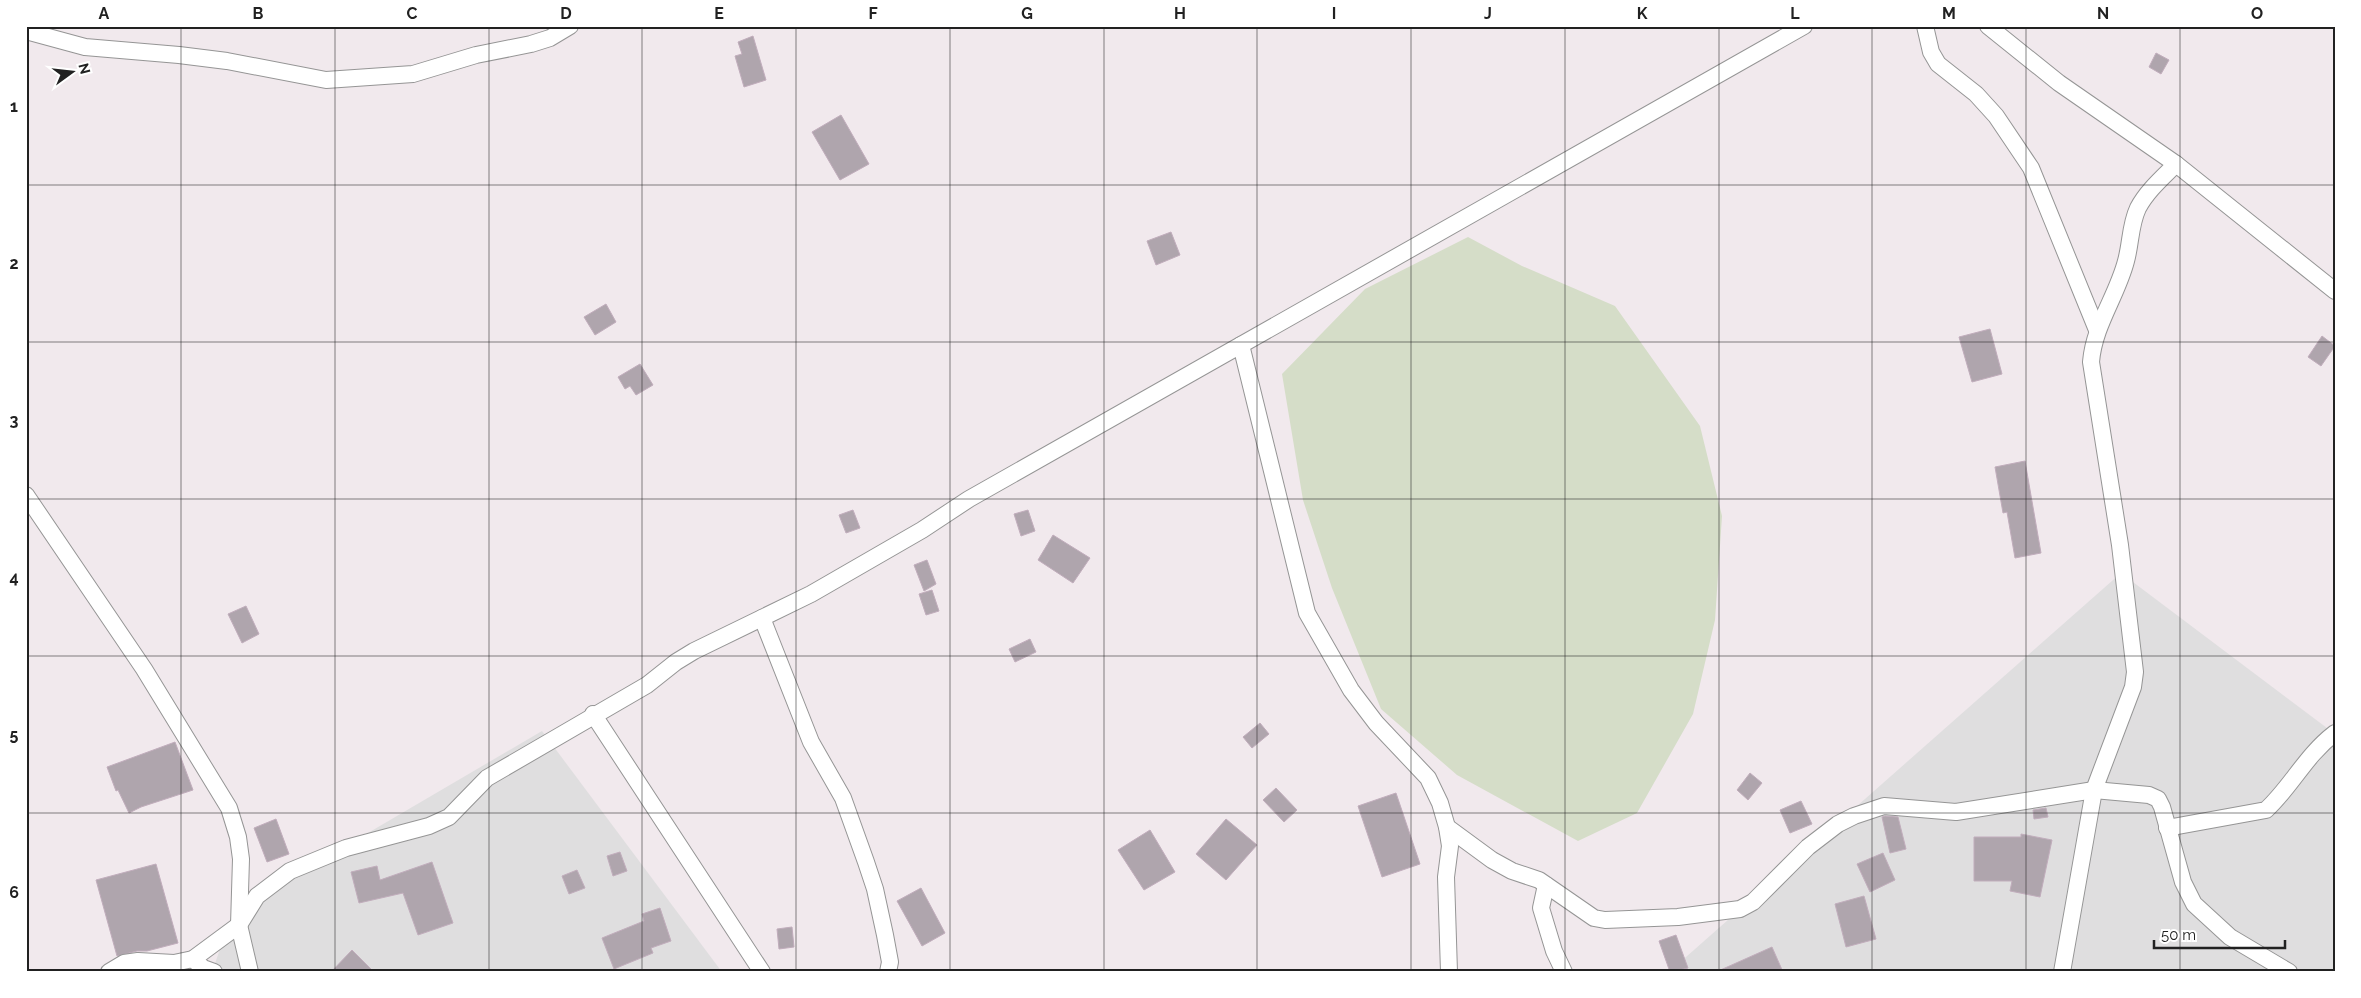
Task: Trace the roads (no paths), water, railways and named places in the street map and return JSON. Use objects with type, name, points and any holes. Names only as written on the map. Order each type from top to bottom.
[{"type":"street","points":[[26,31],[84,47],[179,55],[326,80],[414,74],[476,55],[531,44],[550,38],[570,26]]},
{"type":"street","points":[[109,972],[124,963],[149,960],[202,968],[238,925],[257,896],[290,871],[346,848],[429,826],[449,817],[487,778],[593,714],[646,685],[694,651],[812,594],[922,530],[969,499],[1804,26]]},
{"type":"street","points":[[1924,26],[1931,52],[1938,64],[1976,94],[1996,116],[2031,168],[2097,330]]},
{"type":"street","points":[[1988,26],[2060,83],[2176,164],[2335,291]]},
{"type":"street","points":[[2062,972],[2094,790],[2132,687],[2135,672],[2120,546],[2091,362],[2097,330],[2113,296],[2126,260],[2130,234],[2139,207],[2150,190],[2176,164]]},
{"type":"street","points":[[1241,345],[1307,613],[1315,630],[1352,690],[1376,723],[1428,778],[1440,803],[1447,826],[1450,846],[1446,877],[1449,972]]},
{"type":"street","points":[[26,495],[144,670],[229,808],[238,837],[241,859],[238,925],[250,972]]},
{"type":"street","points":[[762,618],[811,742],[843,798],[866,862],[875,888],[885,935],[890,962],[888,972]]},
{"type":"street","points":[[593,714],[762,972]]},
{"type":"street","points":[[2167,828],[2266,810],[2274,803],[2308,757],[2320,744],[2335,733]]},
{"type":"street","points":[[1447,826],[1492,860],[1546,885],[1594,918],[1605,920],[1678,917],[1728,912],[1740,909],[1753,902],[1808,847],[1838,824],[1884,806],[1956,812],[2094,790],[2149,795],[2158,799],[2183,882],[2194,904],[2230,937],[2289,972]]},
{"type":"street","points":[[1546,885],[1541,908],[1554,951],[1564,972]]}]
